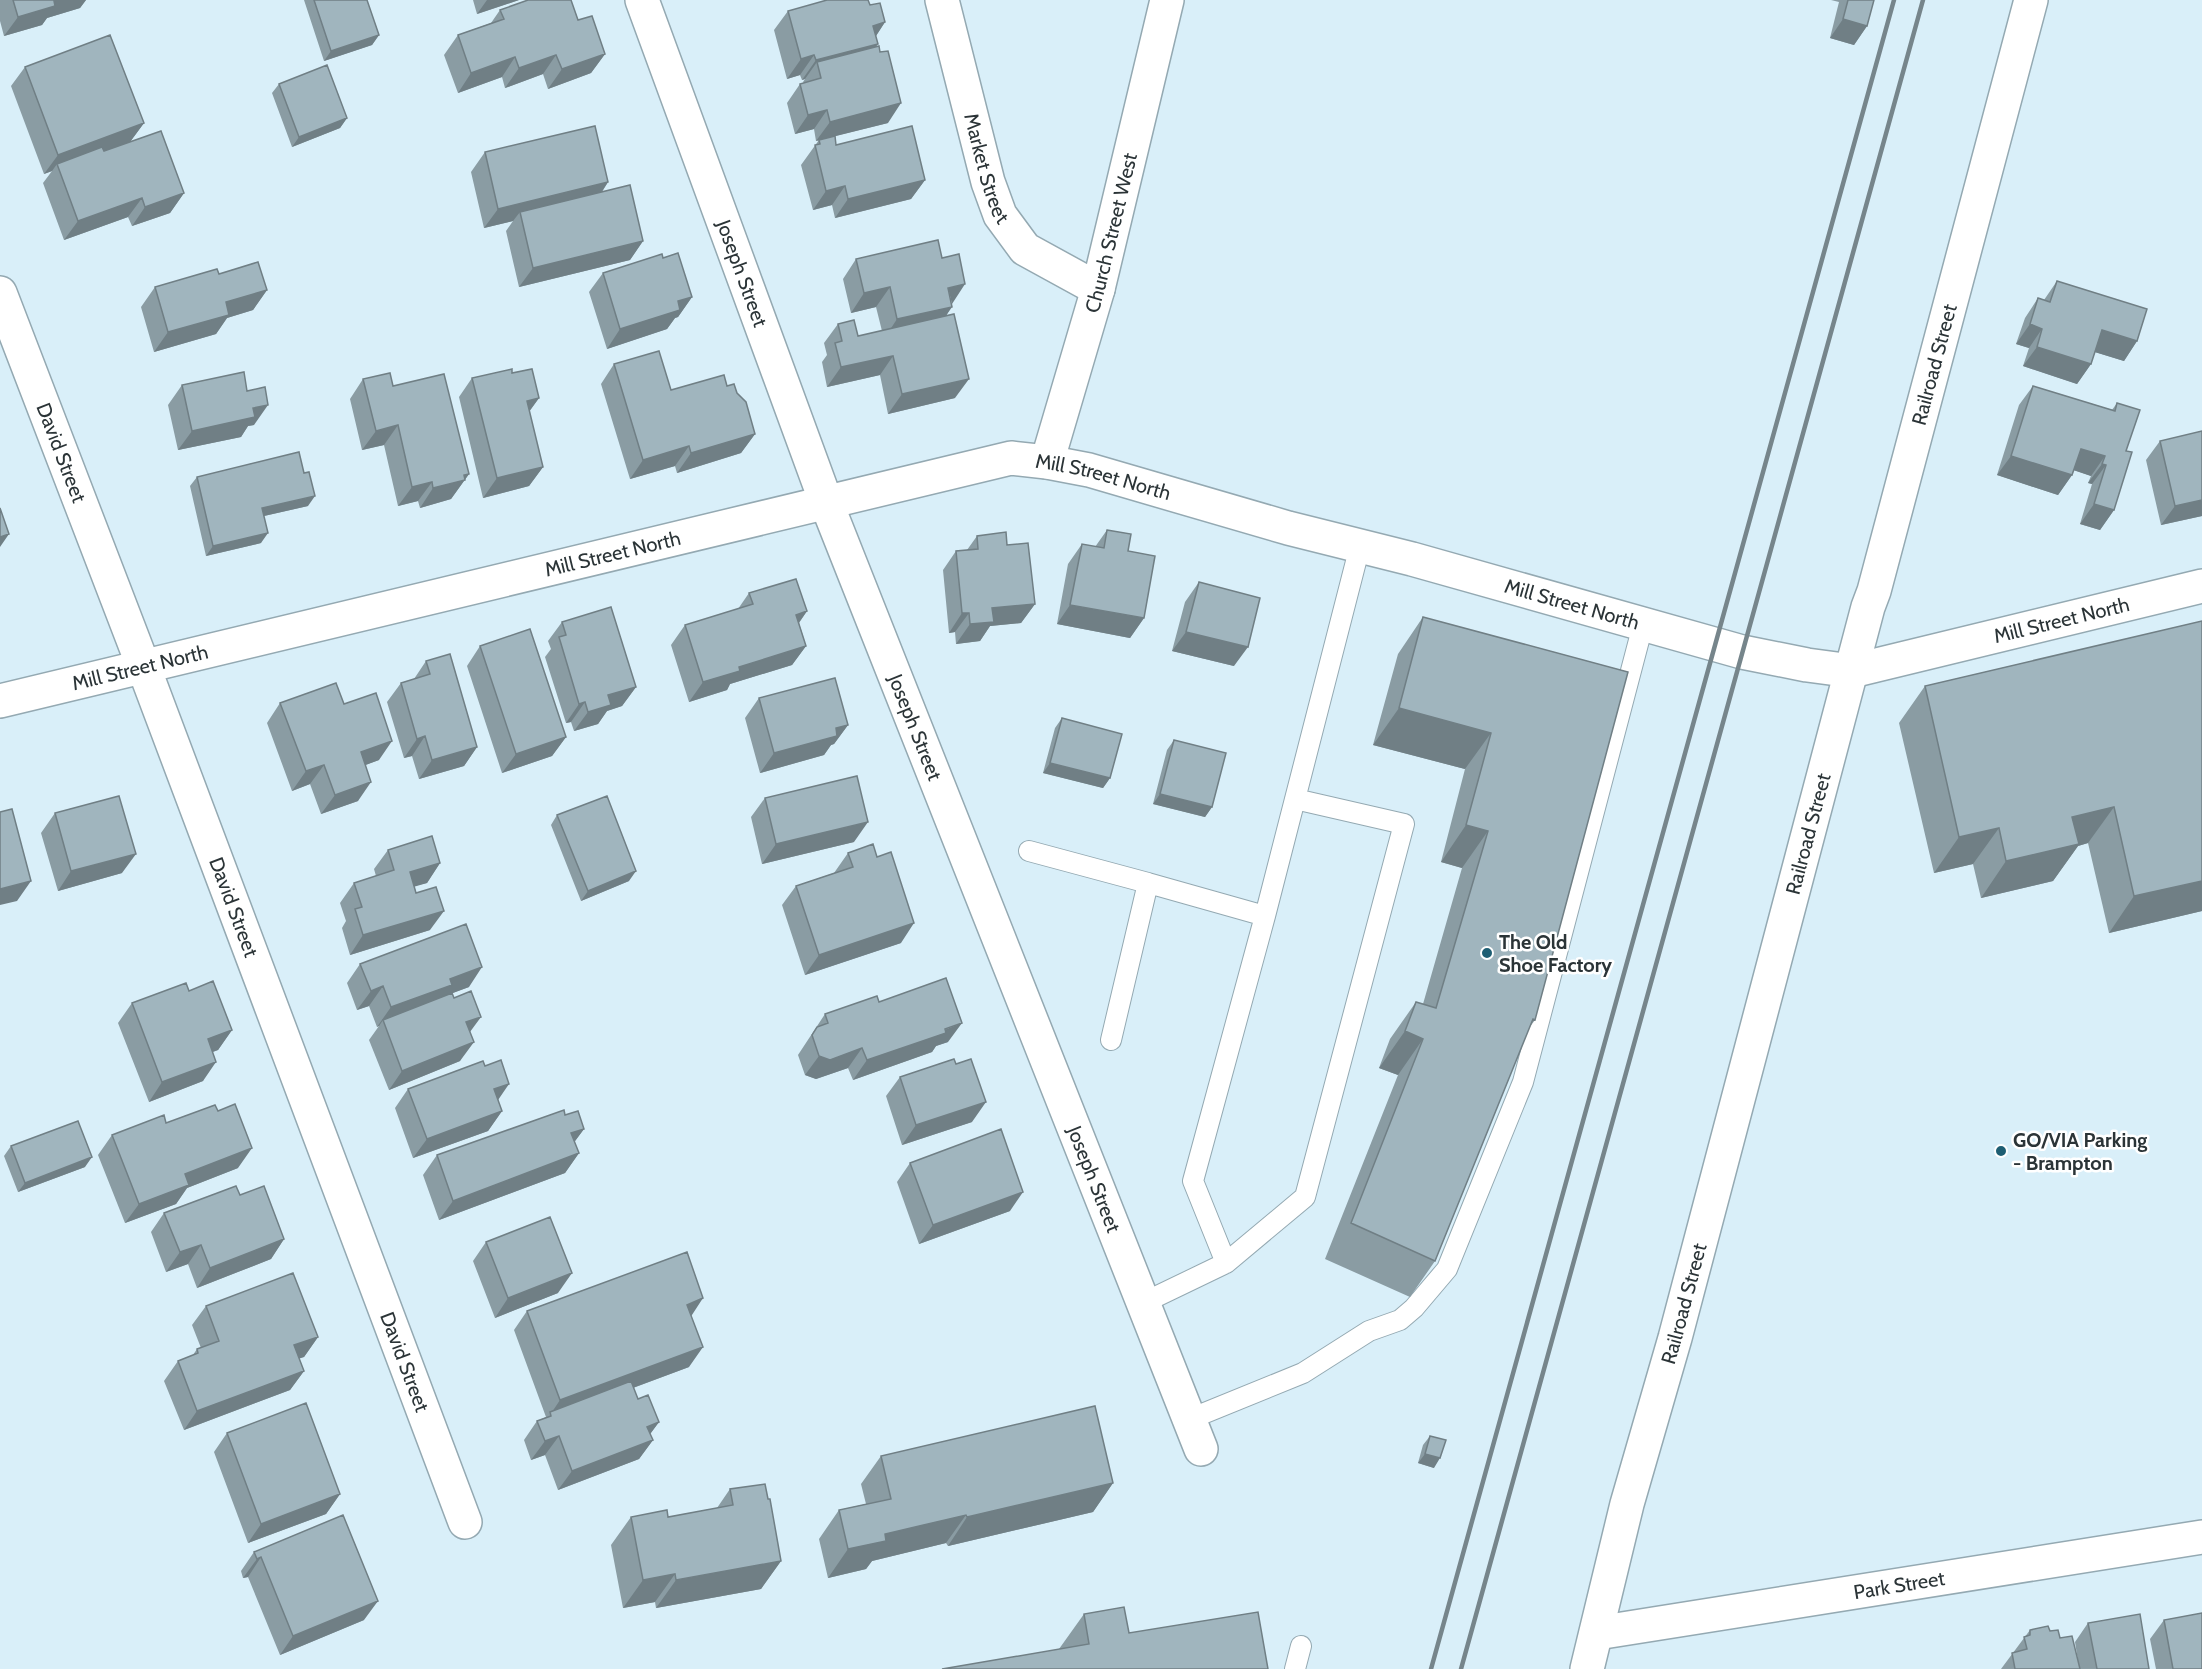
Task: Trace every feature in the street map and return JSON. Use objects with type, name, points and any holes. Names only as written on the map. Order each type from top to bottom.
[{"type":"street","name":"Joseph Street","points":[[642,0],[826,502],[1202,1449]]},
{"type":"street","name":"Market Street","points":[[942,0],[988,182],[1000,215],[1025,249],[1098,289]]},
{"type":"street","name":"Church Street West","points":[[1047,462],[1098,289],[1167,0]]},
{"type":"street","name":"Railroad Street","points":[[1587,1669],[1627,1504],[1675,1338],[2031,0]]},
{"type":"street","name":"David Street","points":[[0,293],[144,668],[465,1522]]},
{"type":"street","name":"Mill Street North","points":[[0,701],[1011,458],[1089,470],[1288,528],[1743,652],[1807,665],[1852,670],[2202,586]]},
{"type":"street","name":"Park Street","points":[[1597,1633],[2202,1537]]},
{"type":"lane","points":[[1226,1263],[1193,1181],[1265,916],[1360,546]]},
{"type":"lane","points":[[1190,1419],[1303,1373],[1369,1331],[1400,1320],[1414,1308],[1447,1269],[1523,1082],[1643,625]]},
{"type":"lane","points":[[1143,1303],[1226,1263],[1305,1197],[1404,824],[1295,799]]},
{"type":"lane","points":[[1029,851],[1265,916]]},
{"type":"lane","points":[[1112,1040],[1148,883]]},
{"type":"lane","points":[[1295,1669],[1301,1646]]},
{"type":"building","points":[[13,0],[56,0],[54,1],[55,6],[18,17]]},
{"type":"building","points":[[314,0],[367,0],[379,35],[331,51]]},
{"type":"building","points":[[528,0],[571,0],[578,20],[592,16],[605,54],[562,69],[556,55],[519,68],[515,57],[471,73],[458,35],[504,19],[500,10]]},
{"type":"building","points":[[827,0],[868,0],[870,5],[880,3],[885,22],[873,26],[878,44],[816,60],[814,55],[801,59],[788,11]]},
{"type":"building","points":[[1848,0],[1874,0],[1867,26],[1843,19]]},
{"type":"building","points":[[110,35],[144,123],[58,155],[25,67]]},
{"type":"building","points":[[879,46],[880,52],[888,51],[901,103],[830,122],[827,110],[808,115],[800,84],[821,78],[817,62]]},
{"type":"building","points":[[327,65],[347,118],[299,137],[279,84]]},
{"type":"building","points":[[595,126],[608,182],[498,209],[485,152]]},
{"type":"building","points":[[912,126],[925,180],[848,199],[845,186],[826,191],[815,145],[820,144],[819,140],[835,136],[836,145]]},
{"type":"building","points":[[161,131],[184,193],[145,207],[142,198],[78,221],[57,164],[102,147],[104,151]]},
{"type":"building","points":[[630,185],[643,241],[533,268],[520,212]]},
{"type":"building","points":[[938,240],[942,258],[959,254],[965,284],[948,288],[952,307],[897,319],[890,287],[864,293],[856,259]]},
{"type":"building","points":[[678,253],[692,297],[678,301],[680,310],[620,329],[603,273],[662,254],[663,258]]},
{"type":"building","points":[[258,262],[267,290],[226,302],[229,315],[168,332],[155,287],[217,269],[219,274]]},
{"type":"building","points":[[2057,281],[2147,309],[2137,341],[2102,330],[2091,364],[2037,347],[2042,329],[2030,324],[2038,298],[2050,302]]},
{"type":"building","points":[[954,314],[969,379],[902,394],[893,356],[841,367],[835,343],[842,341],[838,324],[854,320],[858,336]]},
{"type":"building","points":[[659,351],[671,390],[724,375],[727,386],[734,384],[737,393],[746,402],[755,434],[691,453],[689,446],[643,460],[614,364]]},
{"type":"building","points":[[512,369],[512,373],[532,369],[539,398],[527,401],[543,467],[497,478],[472,378]]},
{"type":"building","points":[[244,372],[247,391],[265,387],[268,405],[253,408],[255,417],[192,431],[182,385]]},
{"type":"building","points":[[390,373],[393,386],[444,374],[469,474],[464,475],[465,480],[433,488],[432,482],[412,487],[398,425],[376,431],[363,379]]},
{"type":"building","points":[[2033,386],[2115,411],[2117,403],[2140,410],[2126,451],[2132,452],[2114,510],[2094,504],[2106,465],[2102,464],[2105,456],[2081,449],[2072,475],[2011,456]]},
{"type":"building","points":[[2202,431],[2202,500],[2175,506],[2160,441]]},
{"type":"building","points":[[299,452],[304,473],[309,472],[315,496],[262,508],[268,533],[213,546],[197,477]]},
{"type":"building","points":[[0,508],[9,534],[0,537]]},
{"type":"building","points":[[1107,530],[1131,534],[1128,551],[1155,556],[1144,618],[1070,605],[1082,544],[1104,548]]},
{"type":"building","points":[[1006,532],[1007,545],[1028,543],[1035,604],[992,608],[994,622],[970,624],[969,613],[962,613],[956,551],[978,549],[977,536]]},
{"type":"building","points":[[796,579],[807,611],[796,615],[806,646],[739,667],[740,671],[703,682],[685,625],[753,604],[749,593]]},
{"type":"building","points":[[1199,582],[1260,598],[1248,647],[1186,632]]},
{"type":"building","points":[[611,607],[636,687],[608,695],[611,705],[588,712],[585,702],[579,704],[559,637],[566,635],[562,622]]},
{"type":"building","name":"The Old Shoe Factory","points":[[1423,617],[1628,672],[1535,1020],[1533,1019],[1435,1261],[1351,1223],[1423,1039],[1405,1031],[1416,1002],[1436,1008],[1488,831],[1466,825],[1491,733],[1399,708]]},
{"type":"building","points":[[2202,621],[2202,881],[2134,896],[2114,807],[2072,817],[2079,844],[2006,861],[1999,828],[1959,837],[1925,686]]},
{"type":"building","points":[[530,629],[566,737],[516,754],[480,646]]},
{"type":"building","points":[[450,654],[477,747],[432,760],[425,736],[417,739],[401,683],[430,674],[426,661]]},
{"type":"building","points":[[835,678],[848,725],[836,728],[837,736],[774,753],[759,698]]},
{"type":"building","points":[[336,683],[344,704],[376,693],[392,741],[361,752],[371,782],[335,795],[324,765],[306,771],[280,703]]},
{"type":"building","points":[[1062,718],[1122,734],[1110,778],[1050,763]]},
{"type":"building","points":[[1174,740],[1226,753],[1212,807],[1160,794]]},
{"type":"building","points":[[857,776],[868,822],[776,844],[765,798]]},
{"type":"building","points":[[119,796],[136,854],[71,871],[55,813]]},
{"type":"building","points":[[607,796],[636,871],[588,891],[557,815]]},
{"type":"building","points":[[12,809],[31,881],[0,889],[0,812]]},
{"type":"building","points":[[432,836],[440,863],[410,872],[416,893],[436,887],[444,911],[363,935],[355,909],[362,907],[354,883],[394,870],[388,850]]},
{"type":"building","points":[[873,844],[877,857],[891,852],[914,923],[819,955],[796,886],[853,867],[848,853]]},
{"type":"building","points":[[466,924],[482,967],[450,979],[452,985],[391,1007],[383,986],[371,991],[360,964]]},
{"type":"building","points":[[946,978],[962,1023],[945,1029],[946,1033],[867,1060],[862,1048],[830,1060],[819,1056],[812,1035],[817,1027],[828,1023],[825,1014],[877,996],[879,1002]]},
{"type":"building","points":[[213,981],[232,1030],[208,1039],[216,1062],[162,1082],[132,1003],[186,983],[189,991]]},
{"type":"building","points":[[471,991],[481,1017],[466,1022],[474,1042],[402,1071],[383,1020],[452,993],[454,998]]},
{"type":"building","points":[[954,1059],[956,1064],[971,1059],[986,1102],[916,1125],[900,1077]]},
{"type":"building","points":[[501,1060],[509,1084],[494,1089],[502,1111],[427,1139],[408,1089],[483,1061],[485,1066]]},
{"type":"building","points":[[235,1104],[252,1148],[185,1174],[189,1185],[139,1204],[112,1135],[164,1115],[166,1123],[215,1105],[218,1111]]},
{"type":"building","points":[[564,1110],[565,1115],[578,1111],[584,1129],[571,1133],[579,1153],[453,1201],[437,1155]]},
{"type":"building","points":[[78,1121],[92,1157],[25,1183],[11,1146]]},
{"type":"building","points":[[1001,1129],[1023,1192],[933,1225],[910,1163]]},
{"type":"building","points":[[236,1186],[240,1195],[264,1186],[284,1239],[210,1268],[201,1245],[180,1252],[164,1213]]},
{"type":"building","points":[[550,1217],[572,1273],[508,1298],[486,1242]]},
{"type":"building","points":[[687,1252],[703,1298],[687,1305],[703,1347],[560,1400],[527,1311]]},
{"type":"building","points":[[293,1273],[318,1337],[294,1345],[304,1371],[197,1411],[178,1361],[198,1353],[197,1349],[219,1341],[206,1306]]},
{"type":"building","points":[[631,1381],[638,1399],[648,1395],[659,1422],[647,1427],[653,1440],[572,1471],[559,1436],[545,1441],[537,1421],[551,1416],[550,1412]]},
{"type":"building","points":[[306,1403],[340,1494],[261,1524],[227,1433]]},
{"type":"building","points":[[1095,1406],[1113,1483],[885,1534],[886,1541],[848,1549],[839,1510],[891,1499],[881,1456]]},
{"type":"building","points":[[1430,1436],[1446,1440],[1440,1458],[1425,1454]]},
{"type":"building","points":[[765,1484],[768,1499],[770,1499],[781,1561],[676,1580],[675,1574],[643,1580],[631,1517],[667,1510],[668,1517],[733,1505],[730,1489]]},
{"type":"building","points":[[343,1515],[378,1601],[293,1636],[261,1557],[257,1559],[254,1552]]},
{"type":"building","points":[[1124,1607],[1129,1633],[1258,1612],[1268,1669],[942,1669],[1089,1644],[1084,1614]]},
{"type":"building","points":[[2202,1613],[2202,1669],[2173,1669],[2164,1620]]},
{"type":"building","points":[[2140,1614],[2149,1669],[2097,1669],[2088,1623]]},
{"type":"building","points":[[2048,1626],[2050,1631],[2058,1630],[2060,1638],[2072,1636],[2080,1669],[2015,1669],[2012,1653],[2027,1649],[2024,1637],[2030,1635],[2030,1630]]},
{"type":"railway","points":[[1431,1669],[1894,0]]},
{"type":"railway","points":[[1461,1669],[1923,0]]},
{"type":"place","name":"The Old Shoe Factory","points":[[1487,953]]},
{"type":"place","name":"GO/VIA Parking - Brampton","points":[[2001,1151]]}]
